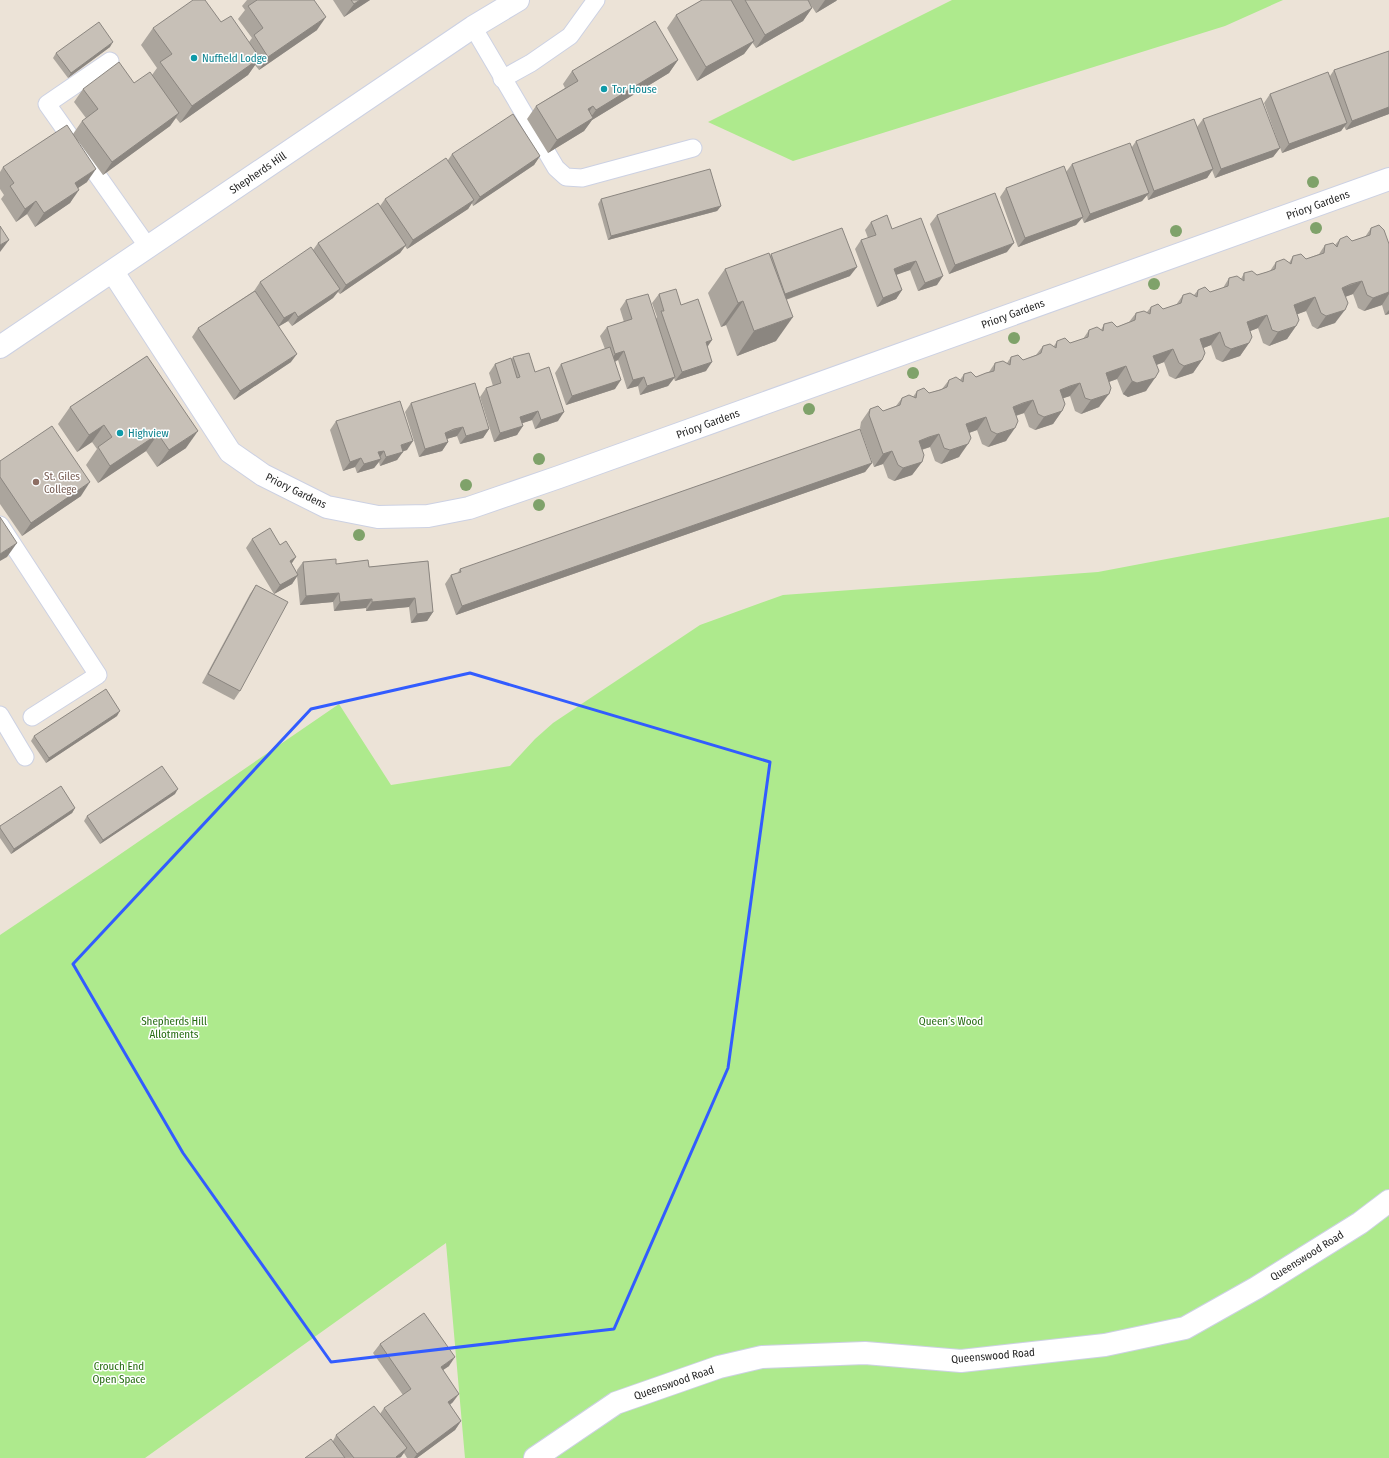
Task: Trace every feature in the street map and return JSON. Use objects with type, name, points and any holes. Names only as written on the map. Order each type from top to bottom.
[{"type":"street","name":"Shepherds Hill","points":[[0,347],[473,27],[518,0]]},
{"type":"street","name":"Priory Gardens","points":[[113,272],[230,452],[263,475],[327,506],[378,518],[428,516],[470,508],[559,477],[1389,179]]},
{"type":"street","name":"Queenswood Road","points":[[535,1458],[616,1403],[719,1367],[762,1357],[865,1353],[960,1361],[1105,1345],[1185,1328],[1256,1288],[1360,1223],[1389,1201]]},
{"type":"lane","points":[[502,79],[531,63],[570,36],[596,0]]},
{"type":"lane","points":[[473,27],[502,79],[556,168],[566,177],[582,178],[693,148]]},
{"type":"lane","points":[[110,61],[47,104],[148,247]]},
{"type":"lane","points":[[0,525],[98,675],[32,717]]},
{"type":"lane","points":[[0,715],[25,757]]},
{"type":"highlighted area","points":[[470,673],[770,762],[728,1068],[614,1329],[331,1362],[183,1153],[73,964],[311,709]]},
{"type":"green space","points":[[952,0],[1283,0],[1225,26],[793,161],[708,122]]},
{"type":"green space","name":"Queen’s Wood","points":[[1389,517],[1389,1458],[465,1458],[446,1243],[145,1458],[0,1458],[0,935],[339,704],[391,785],[510,766],[535,739],[553,723],[700,625],[783,595],[1098,572]]},
{"type":"building","name":"Nuffield Lodge","points":[[193,0],[205,0],[221,22],[231,16],[260,58],[192,106],[160,62],[172,54],[153,28]]},
{"type":"building","points":[[257,0],[314,0],[326,17],[268,57],[254,35],[263,28],[248,6]]},
{"type":"building","points":[[351,0],[360,0],[354,4]]},
{"type":"building","points":[[702,0],[731,0],[754,41],[706,67],[676,15]]},
{"type":"building","points":[[745,0],[808,0],[812,8],[765,35]]},
{"type":"building","name":"Tor House","points":[[655,21],[678,60],[596,110],[593,106],[588,109],[593,118],[557,140],[536,106],[578,81],[572,71]]},
{"type":"building","points":[[99,22],[113,42],[71,73],[56,53]]},
{"type":"building","points":[[1389,51],[1389,107],[1352,121],[1334,70]]},
{"type":"building","points":[[119,62],[134,83],[150,72],[179,113],[112,162],[82,121],[98,109],[83,89]]},
{"type":"building","points":[[1328,72],[1347,123],[1289,144],[1270,94]]},
{"type":"building","points":[[1261,98],[1280,148],[1221,169],[1203,119]]},
{"type":"building","points":[[513,114],[540,156],[480,197],[452,154]]},
{"type":"building","points":[[1194,119],[1213,169],[1154,191],[1136,141]]},
{"type":"building","points":[[67,125],[96,169],[75,183],[79,190],[44,213],[36,201],[25,209],[10,186],[14,183],[3,167]]},
{"type":"building","points":[[1130,143],[1149,193],[1090,214],[1072,164]]},
{"type":"building","points":[[446,158],[474,200],[413,240],[385,199]]},
{"type":"building","points":[[1064,166],[1083,217],[1025,238],[1006,188]]},
{"type":"building","points":[[710,169],[721,206],[611,236],[601,199]]},
{"type":"building","points":[[995,193],[1014,243],[955,265],[937,215]]},
{"type":"building","points":[[378,203],[406,245],[346,285],[318,243]]},
{"type":"building","points":[[887,215],[892,229],[921,218],[943,276],[925,283],[916,261],[906,264],[894,269],[902,290],[883,298],[861,240],[876,235],[871,222]]},
{"type":"building","points":[[1379,225],[1384,230],[1389,244],[1389,292],[1373,298],[1367,295],[1362,281],[1351,284],[1342,288],[1348,303],[1345,310],[1326,316],[1321,313],[1315,297],[1294,305],[1299,320],[1296,326],[1278,332],[1272,330],[1267,315],[1247,322],[1252,337],[1249,343],[1231,349],[1225,346],[1220,332],[1200,339],[1205,353],[1202,360],[1184,366],[1179,363],[1173,349],[1153,356],[1159,371],[1155,378],[1137,383],[1132,381],[1126,366],[1106,373],[1111,388],[1109,394],[1091,400],[1085,398],[1080,383],[1060,390],[1065,404],[1062,411],[1044,417],[1038,414],[1033,400],[1013,407],[1018,421],[1015,428],[997,434],[991,431],[986,417],[977,420],[966,424],[971,438],[968,444],[950,450],[944,448],[939,434],[929,437],[919,441],[924,455],[922,462],[903,468],[898,465],[892,451],[883,454],[869,415],[870,409],[878,406],[883,411],[900,405],[902,398],[909,395],[916,398],[917,391],[924,388],[929,393],[940,390],[947,387],[949,380],[956,377],[963,382],[964,374],[971,372],[976,377],[994,371],[995,363],[1003,361],[1010,365],[1011,357],[1018,355],[1023,360],[1041,353],[1043,346],[1050,344],[1056,348],[1057,341],[1065,338],[1070,343],[1088,337],[1089,330],[1097,327],[1103,331],[1104,324],[1112,322],[1117,327],[1135,320],[1136,313],[1144,311],[1150,314],[1151,307],[1158,304],[1163,309],[1181,303],[1183,295],[1190,293],[1197,297],[1198,290],[1205,287],[1210,292],[1228,286],[1229,278],[1237,276],[1244,281],[1244,273],[1252,271],[1257,275],[1267,272],[1275,269],[1276,262],[1284,259],[1291,264],[1293,256],[1301,254],[1306,259],[1324,253],[1325,245],[1333,243],[1337,247],[1340,239],[1347,236],[1352,241],[1370,235],[1371,228]]},
{"type":"building","points":[[0,226],[9,240],[0,245]]},
{"type":"building","points":[[842,228],[857,267],[785,294],[771,254]]},
{"type":"building","points":[[311,247],[340,289],[298,317],[295,312],[284,318],[260,282]]},
{"type":"building","points":[[769,253],[793,317],[754,331],[743,301],[738,303],[725,269]]},
{"type":"building","points":[[676,289],[681,305],[698,299],[712,340],[706,342],[712,362],[682,372],[661,311],[664,311],[659,294]]},
{"type":"building","points":[[255,291],[297,354],[240,391],[198,328]]},
{"type":"building","points":[[648,294],[675,377],[647,386],[644,377],[633,380],[624,351],[615,354],[607,327],[632,319],[626,300]]},
{"type":"building","points":[[610,347],[621,380],[572,396],[561,364]]},
{"type":"building","points":[[529,353],[535,372],[549,367],[564,412],[541,420],[538,411],[520,417],[523,426],[500,433],[486,388],[501,383],[495,364],[511,358],[517,378],[520,377],[513,357]]},
{"type":"building","name":"Highview","points":[[147,356],[198,431],[169,450],[158,434],[110,466],[98,447],[112,437],[104,425],[89,435],[70,407]]},
{"type":"building","points":[[475,383],[489,429],[466,436],[463,427],[454,429],[445,433],[448,442],[425,449],[411,403]]},
{"type":"building","points":[[400,401],[413,441],[401,445],[403,452],[386,457],[384,451],[378,452],[381,459],[364,464],[361,458],[350,462],[336,421]]},
{"type":"building","name":"St. Giles College","points":[[52,426],[90,482],[31,523],[0,477],[0,461]]},
{"type":"building","points":[[860,429],[872,463],[462,606],[451,575],[461,572],[460,569]]},
{"type":"building","points":[[0,517],[17,543],[0,554]]},
{"type":"building","points":[[270,528],[280,545],[286,541],[296,557],[290,561],[298,575],[280,585],[252,539]]},
{"type":"building","points":[[336,559],[336,564],[368,560],[369,567],[428,561],[433,612],[417,614],[415,598],[372,602],[372,599],[340,602],[339,593],[306,596],[303,562]]},
{"type":"building","points":[[256,585],[288,602],[240,691],[208,674]]},
{"type":"building","points":[[106,689],[120,711],[49,758],[34,736]]},
{"type":"building","points":[[162,766],[178,789],[103,840],[87,816]]},
{"type":"building","points":[[61,786],[75,808],[14,849],[0,826]]},
{"type":"building","points":[[424,1313],[455,1357],[441,1367],[459,1394],[448,1402],[461,1421],[417,1454],[384,1408],[411,1389],[380,1344]]},
{"type":"building","points":[[374,1406],[407,1448],[396,1457],[398,1458],[354,1458],[336,1435]]},
{"type":"building","points":[[331,1439],[345,1458],[305,1458]]},
{"type":"place","name":"Nuffield Lodge","points":[[194,58]]},
{"type":"place","name":"Tor House","points":[[604,89]]},
{"type":"place","name":"Highview","points":[[120,433]]},
{"type":"place","name":"St. Giles College","points":[[36,482]]},
{"type":"park label","name":"Shepherds Hill Allotments","points":[[174,1027]]},
{"type":"park label","name":"Crouch End Open Space","points":[[119,1372]]}]
